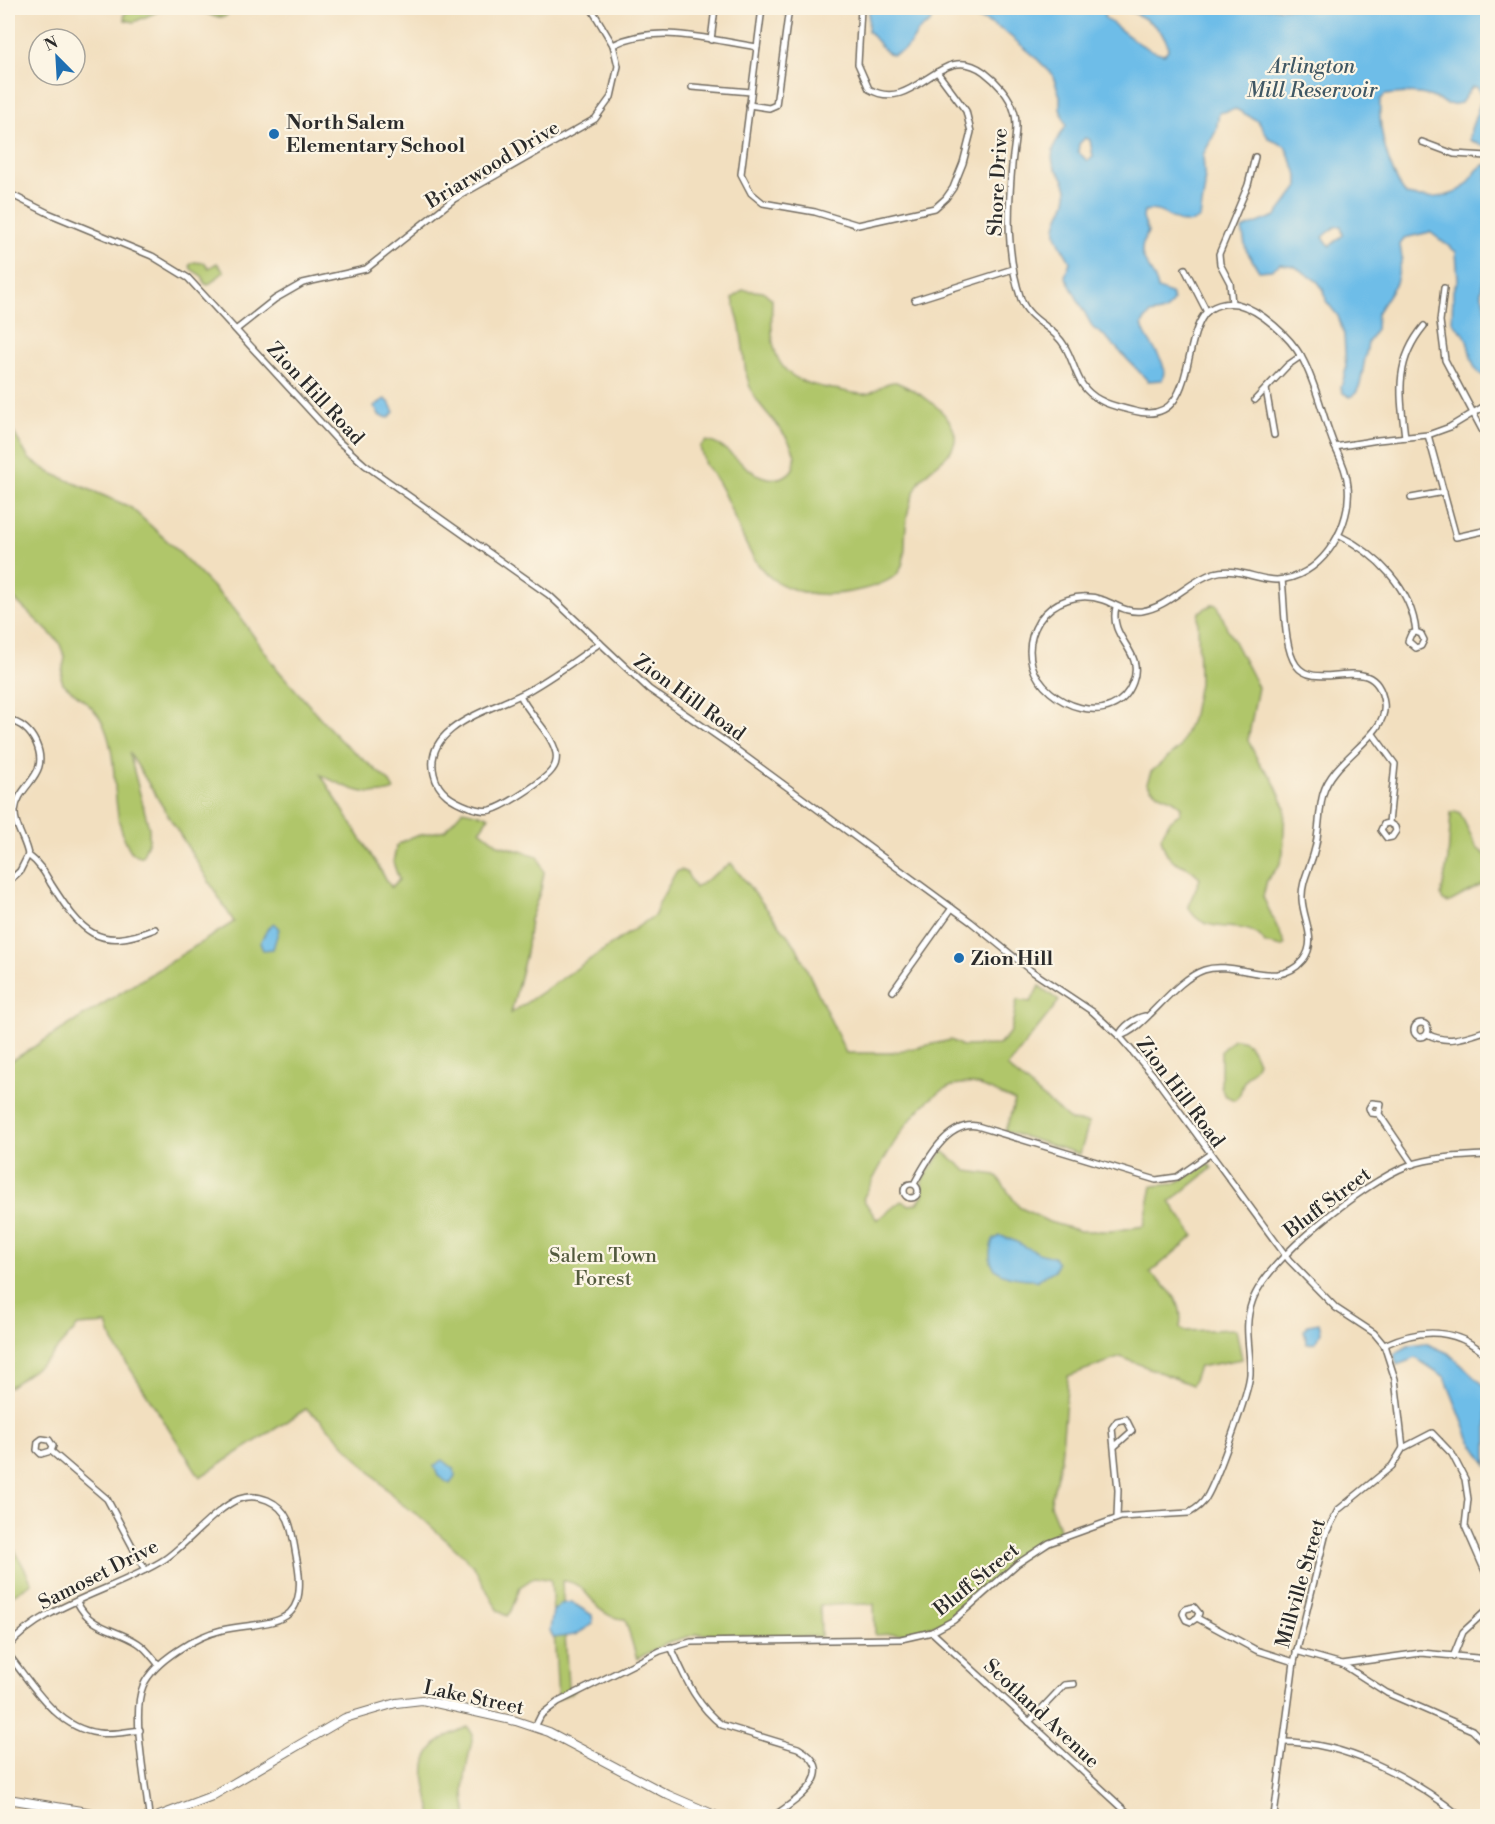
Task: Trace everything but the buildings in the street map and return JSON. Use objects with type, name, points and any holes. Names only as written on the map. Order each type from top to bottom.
[{"type":"street","name":"Briarwood Drive","points":[[237,329],[275,299],[303,284],[366,269],[454,199],[595,119],[605,107],[615,87],[618,66],[613,45],[591,8]]},
{"type":"street","points":[[711,40],[715,8]]},
{"type":"street","points":[[762,8],[741,174],[754,197],[769,204],[815,212],[854,224],[869,225],[935,208],[946,198],[960,171],[970,140],[970,121],[960,101],[937,72]]},
{"type":"street","points":[[749,105],[769,108],[776,105],[789,8]]},
{"type":"street","name":"Shore Drive","points":[[861,8],[858,64],[870,89],[885,95],[903,94],[954,63],[974,66],[997,84],[1014,110],[1008,218],[1013,269],[1027,311],[1060,338],[1082,386],[1109,405],[1145,414],[1166,409],[1174,401],[1183,381],[1199,326],[1207,312]]},
{"type":"street","points":[[613,45],[635,36],[652,34],[757,47]]},
{"type":"street","points":[[692,87],[751,92]]},
{"type":"street","points":[[1424,144],[1461,156],[1488,156]]},
{"type":"street","points":[[1232,303],[1230,284],[1220,264],[1219,254],[1248,185],[1255,158]]},
{"type":"street","name":"Zion Hill Road","points":[[8,193],[48,213],[168,265],[188,278],[331,433],[362,462],[549,595],[649,689],[730,745],[952,908],[1030,970],[1093,1011],[1147,1066],[1210,1154],[1286,1253]]},
{"type":"street","points":[[915,300],[1013,269]]},
{"type":"street","points":[[1116,607],[1114,621],[1116,631],[1131,651],[1135,663],[1130,688],[1116,702],[1099,708],[1083,708],[1059,700],[1040,682],[1031,661],[1031,643],[1039,621],[1056,605],[1072,598],[1096,598],[1116,607],[1134,611],[1152,608],[1200,578],[1222,572],[1244,572],[1282,580],[1310,568],[1326,553],[1338,535],[1345,516],[1348,486],[1301,356],[1264,316],[1250,307],[1232,303],[1212,308],[1207,312],[1185,269]]},
{"type":"street","points":[[1444,288],[1440,321],[1445,360],[1488,441]]},
{"type":"street","points":[[1405,437],[1401,369],[1411,345],[1424,326]]},
{"type":"street","points":[[1255,400],[1288,365],[1301,356]]},
{"type":"street","points":[[1266,389],[1274,435]]},
{"type":"street","points":[[1335,447],[1428,435],[1473,414],[1488,404]]},
{"type":"street","points":[[1428,435],[1456,537],[1488,530]]},
{"type":"street","points":[[1411,498],[1444,492]]},
{"type":"street","points":[[1338,535],[1368,552],[1398,586],[1413,611],[1416,632]]},
{"type":"street","points":[[1119,1036],[1133,1028],[1183,981],[1205,970],[1221,967],[1278,975],[1292,970],[1302,961],[1310,940],[1303,911],[1303,884],[1314,852],[1324,792],[1338,765],[1373,734],[1384,714],[1384,703],[1376,685],[1359,673],[1310,675],[1296,664],[1289,646],[1282,580]]},
{"type":"street","points":[[520,695],[554,746],[556,757],[554,767],[546,776],[494,809],[479,810],[450,798],[439,787],[434,773],[433,759],[438,745],[460,724],[488,707],[520,695],[600,643]]},
{"type":"street","points":[[8,720],[25,727],[32,735],[40,754],[38,772],[18,801],[15,811],[28,855],[38,864],[77,922],[90,932],[105,938],[120,940],[155,929]]},
{"type":"street","points":[[1373,734],[1395,764],[1389,823]]},
{"type":"street","points":[[8,882],[20,871],[28,855]]},
{"type":"street","points":[[893,991],[952,908]]},
{"type":"street","points":[[1427,1034],[1438,1040],[1448,1041],[1488,1030]]},
{"type":"street","points":[[1379,1114],[1413,1164]]},
{"type":"street","points":[[914,1185],[933,1154],[956,1130],[966,1126],[977,1126],[1156,1180],[1177,1177],[1210,1154]]},
{"type":"street","name":"Bluff Street","points":[[535,1727],[542,1715],[558,1702],[671,1647],[712,1640],[798,1642],[901,1639],[932,1632],[954,1620],[1025,1557],[1049,1543],[1117,1518],[1189,1513],[1205,1500],[1248,1385],[1248,1315],[1252,1299],[1286,1253],[1307,1233],[1395,1171],[1413,1164],[1488,1155]]},
{"type":"street","points":[[1286,1253],[1336,1308],[1374,1333],[1384,1346],[1395,1379],[1403,1448],[1432,1433],[1452,1454],[1465,1479],[1468,1499],[1465,1526],[1487,1576]]},
{"type":"street","points":[[1384,1346],[1413,1333],[1434,1332],[1465,1341],[1488,1358]]},
{"type":"street","points":[[1114,1447],[1132,1431],[1126,1419],[1114,1424],[1114,1447],[1117,1518]]},
{"type":"street","name":"Millville Street","points":[[1274,1816],[1296,1651],[1330,1523],[1349,1498],[1392,1466],[1403,1448]]},
{"type":"street","points":[[51,1451],[107,1499],[122,1522],[145,1570]]},
{"type":"street","name":"Samoset Drive","points":[[8,1647],[27,1628],[145,1570],[174,1552],[229,1504],[238,1499],[265,1498],[282,1510],[291,1529],[299,1571],[298,1598],[294,1608],[279,1620],[214,1632],[158,1664]]},
{"type":"street","points":[[76,1602],[89,1621],[101,1629],[138,1642],[158,1664],[141,1694],[140,1730],[149,1816]]},
{"type":"street","points":[[1453,1658],[1463,1632],[1488,1610]]},
{"type":"street","points":[[1197,1618],[1256,1650],[1294,1662]]},
{"type":"street","name":"Scotland Avenue","points":[[932,1632],[1131,1816]]},
{"type":"street","points":[[671,1647],[694,1693],[713,1718],[722,1725],[798,1748],[808,1754],[814,1762],[816,1772],[807,1792],[774,1816]]},
{"type":"street","points":[[1296,1651],[1342,1664],[1388,1693],[1464,1726],[1480,1738]]},
{"type":"street","points":[[1342,1664],[1421,1653],[1453,1658],[1488,1659]]},
{"type":"street","points":[[8,1654],[54,1711],[66,1722],[98,1733],[140,1730]]},
{"type":"street","points":[[1029,1722],[1064,1685],[1074,1684]]},
{"type":"street","name":"Lake Street","points":[[159,1816],[212,1796],[345,1718],[396,1703],[422,1700],[535,1727],[564,1738],[668,1795],[717,1816]]},
{"type":"street","points":[[1283,1742],[1324,1745],[1374,1765],[1422,1789],[1460,1816]]},
{"type":"street","points":[[8,1799],[111,1816]]},
{"type":"green space","points":[[129,8],[166,8],[134,22],[125,20],[124,15]]},
{"type":"green space","points":[[195,8],[231,8],[233,11],[224,17],[215,17]]},
{"type":"green space","points":[[194,262],[205,263],[209,268],[217,263],[224,272],[208,285],[204,283],[203,277],[191,269],[190,265]]},
{"type":"green space","points":[[743,290],[764,292],[772,299],[772,335],[775,349],[779,361],[798,379],[813,385],[862,394],[896,382],[932,403],[947,417],[952,426],[955,443],[952,450],[922,478],[913,494],[907,516],[903,563],[896,575],[887,581],[850,592],[826,594],[799,591],[771,578],[751,554],[723,491],[705,465],[700,447],[706,441],[723,448],[751,471],[768,478],[786,476],[794,466],[794,453],[791,445],[754,396],[748,381],[733,298]]},
{"type":"green space","name":"Salem Town Forest","points":[[8,423],[29,459],[51,473],[130,507],[174,547],[235,610],[278,670],[339,739],[389,781],[394,790],[384,793],[366,793],[321,775],[391,887],[399,880],[393,862],[397,845],[411,837],[445,830],[463,810],[489,816],[480,830],[499,845],[538,856],[544,872],[541,889],[530,920],[526,953],[511,1013],[655,915],[676,872],[681,870],[687,873],[695,888],[731,863],[796,946],[846,1053],[891,1053],[951,1040],[962,1046],[999,1045],[1011,1031],[1017,1000],[1031,1002],[1039,986],[1059,1001],[1007,1067],[1071,1121],[1089,1123],[1080,1154],[1005,1131],[1015,1101],[977,1085],[954,1085],[937,1094],[906,1126],[892,1145],[863,1199],[877,1220],[901,1201],[910,1205],[918,1203],[923,1195],[922,1180],[943,1151],[967,1171],[996,1175],[1019,1207],[1049,1222],[1080,1231],[1112,1231],[1144,1226],[1152,1186],[1174,1184],[1209,1164],[1212,1168],[1170,1202],[1194,1236],[1150,1273],[1169,1290],[1178,1303],[1180,1328],[1184,1331],[1236,1329],[1242,1359],[1199,1367],[1192,1385],[1121,1357],[1068,1376],[1061,1459],[1050,1505],[1062,1534],[1022,1556],[948,1620],[913,1633],[875,1635],[874,1604],[820,1605],[821,1637],[697,1634],[666,1643],[637,1659],[625,1619],[605,1613],[579,1587],[562,1581],[568,1687],[575,1691],[558,1699],[551,1580],[535,1577],[520,1587],[507,1616],[498,1611],[473,1565],[423,1519],[399,1502],[320,1419],[306,1409],[200,1477],[113,1342],[107,1324],[78,1326],[48,1359],[8,1388],[8,1063],[234,922],[129,752],[149,828],[149,840],[142,857],[132,853],[119,821],[111,751],[100,718],[88,704],[63,683],[61,677],[65,658],[59,642],[8,593]]},
{"type":"green space","points":[[1213,604],[1218,606],[1258,687],[1248,740],[1259,763],[1272,778],[1285,807],[1283,854],[1279,866],[1267,880],[1263,897],[1285,944],[1282,947],[1265,943],[1258,935],[1248,930],[1215,926],[1195,917],[1188,906],[1200,879],[1190,869],[1168,855],[1161,837],[1169,822],[1180,813],[1181,807],[1173,800],[1156,792],[1147,783],[1151,772],[1180,747],[1193,714],[1199,683],[1199,612]]},
{"type":"green space","points":[[1451,812],[1460,813],[1477,848],[1487,856],[1487,882],[1448,903],[1443,901],[1441,896],[1448,859]]},
{"type":"green space","points":[[1233,1039],[1246,1042],[1258,1062],[1244,1081],[1239,1096],[1234,1100],[1224,1095],[1221,1086],[1221,1051]]},
{"type":"green space","points":[[8,1537],[32,1583],[8,1598]]},
{"type":"green space","points":[[468,1727],[473,1735],[464,1786],[468,1816],[432,1816],[425,1772],[430,1751],[438,1742]]},
{"type":"water","name":"Arlington Mill Reservoir","points":[[869,8],[892,11],[896,8],[1106,8],[1104,17],[1140,44],[1164,54],[1168,50],[1167,42],[1158,29],[1145,19],[1123,8],[1487,8],[1487,145],[1480,145],[1470,140],[1471,129],[1482,98],[1477,87],[1472,87],[1461,103],[1454,104],[1446,104],[1418,94],[1385,95],[1380,100],[1380,112],[1389,162],[1406,195],[1439,197],[1455,193],[1468,183],[1478,169],[1487,164],[1487,261],[1481,292],[1487,312],[1487,377],[1477,371],[1465,336],[1452,321],[1453,290],[1458,280],[1456,252],[1430,232],[1404,238],[1400,245],[1402,258],[1396,283],[1377,313],[1376,329],[1368,343],[1360,385],[1356,393],[1350,397],[1343,393],[1341,388],[1346,369],[1344,335],[1338,316],[1326,301],[1324,290],[1317,281],[1294,266],[1280,264],[1271,270],[1259,271],[1246,250],[1242,229],[1276,216],[1298,187],[1298,176],[1285,146],[1269,139],[1258,121],[1236,109],[1219,113],[1216,131],[1203,155],[1205,186],[1200,218],[1185,223],[1159,212],[1144,211],[1143,218],[1148,232],[1142,250],[1143,256],[1158,289],[1171,294],[1174,300],[1166,311],[1150,314],[1142,324],[1144,332],[1163,365],[1164,372],[1162,380],[1148,381],[1106,337],[1093,328],[1065,276],[1070,262],[1058,240],[1056,227],[1066,201],[1067,189],[1052,158],[1054,147],[1066,126],[1060,109],[1060,96],[1052,74],[1004,31],[984,20],[935,10],[930,23],[919,31],[910,44],[901,52],[892,55],[886,52],[868,31]],"holes":[[[1085,138],[1090,140],[1093,157],[1088,161],[1078,152],[1079,144]],[[1341,226],[1343,235],[1330,246],[1323,237],[1335,227]]]},
{"type":"water","points":[[385,399],[394,412],[389,418],[380,416],[374,406]]},
{"type":"water","points":[[274,923],[279,929],[273,949],[263,950],[260,943],[268,928]]},
{"type":"water","points":[[1000,1236],[1040,1253],[1054,1256],[1057,1263],[1055,1270],[1036,1281],[999,1272],[993,1267],[990,1251],[993,1240]]},
{"type":"water","points":[[1319,1323],[1321,1332],[1315,1343],[1307,1344],[1304,1330],[1308,1325]]},
{"type":"water","points":[[1425,1343],[1448,1353],[1487,1388],[1487,1465],[1469,1438],[1445,1377],[1416,1358],[1397,1365],[1394,1354],[1410,1345]]},
{"type":"water","points":[[443,1460],[454,1469],[455,1477],[450,1484],[438,1476],[434,1466]]},
{"type":"water","points":[[571,1602],[592,1615],[593,1624],[575,1635],[553,1638],[550,1630],[553,1611],[561,1604]]},
{"type":"place","name":"North Salem Elementary School","points":[[274,134]]},
{"type":"place","name":"Zion Hill","points":[[959,958]]}]
